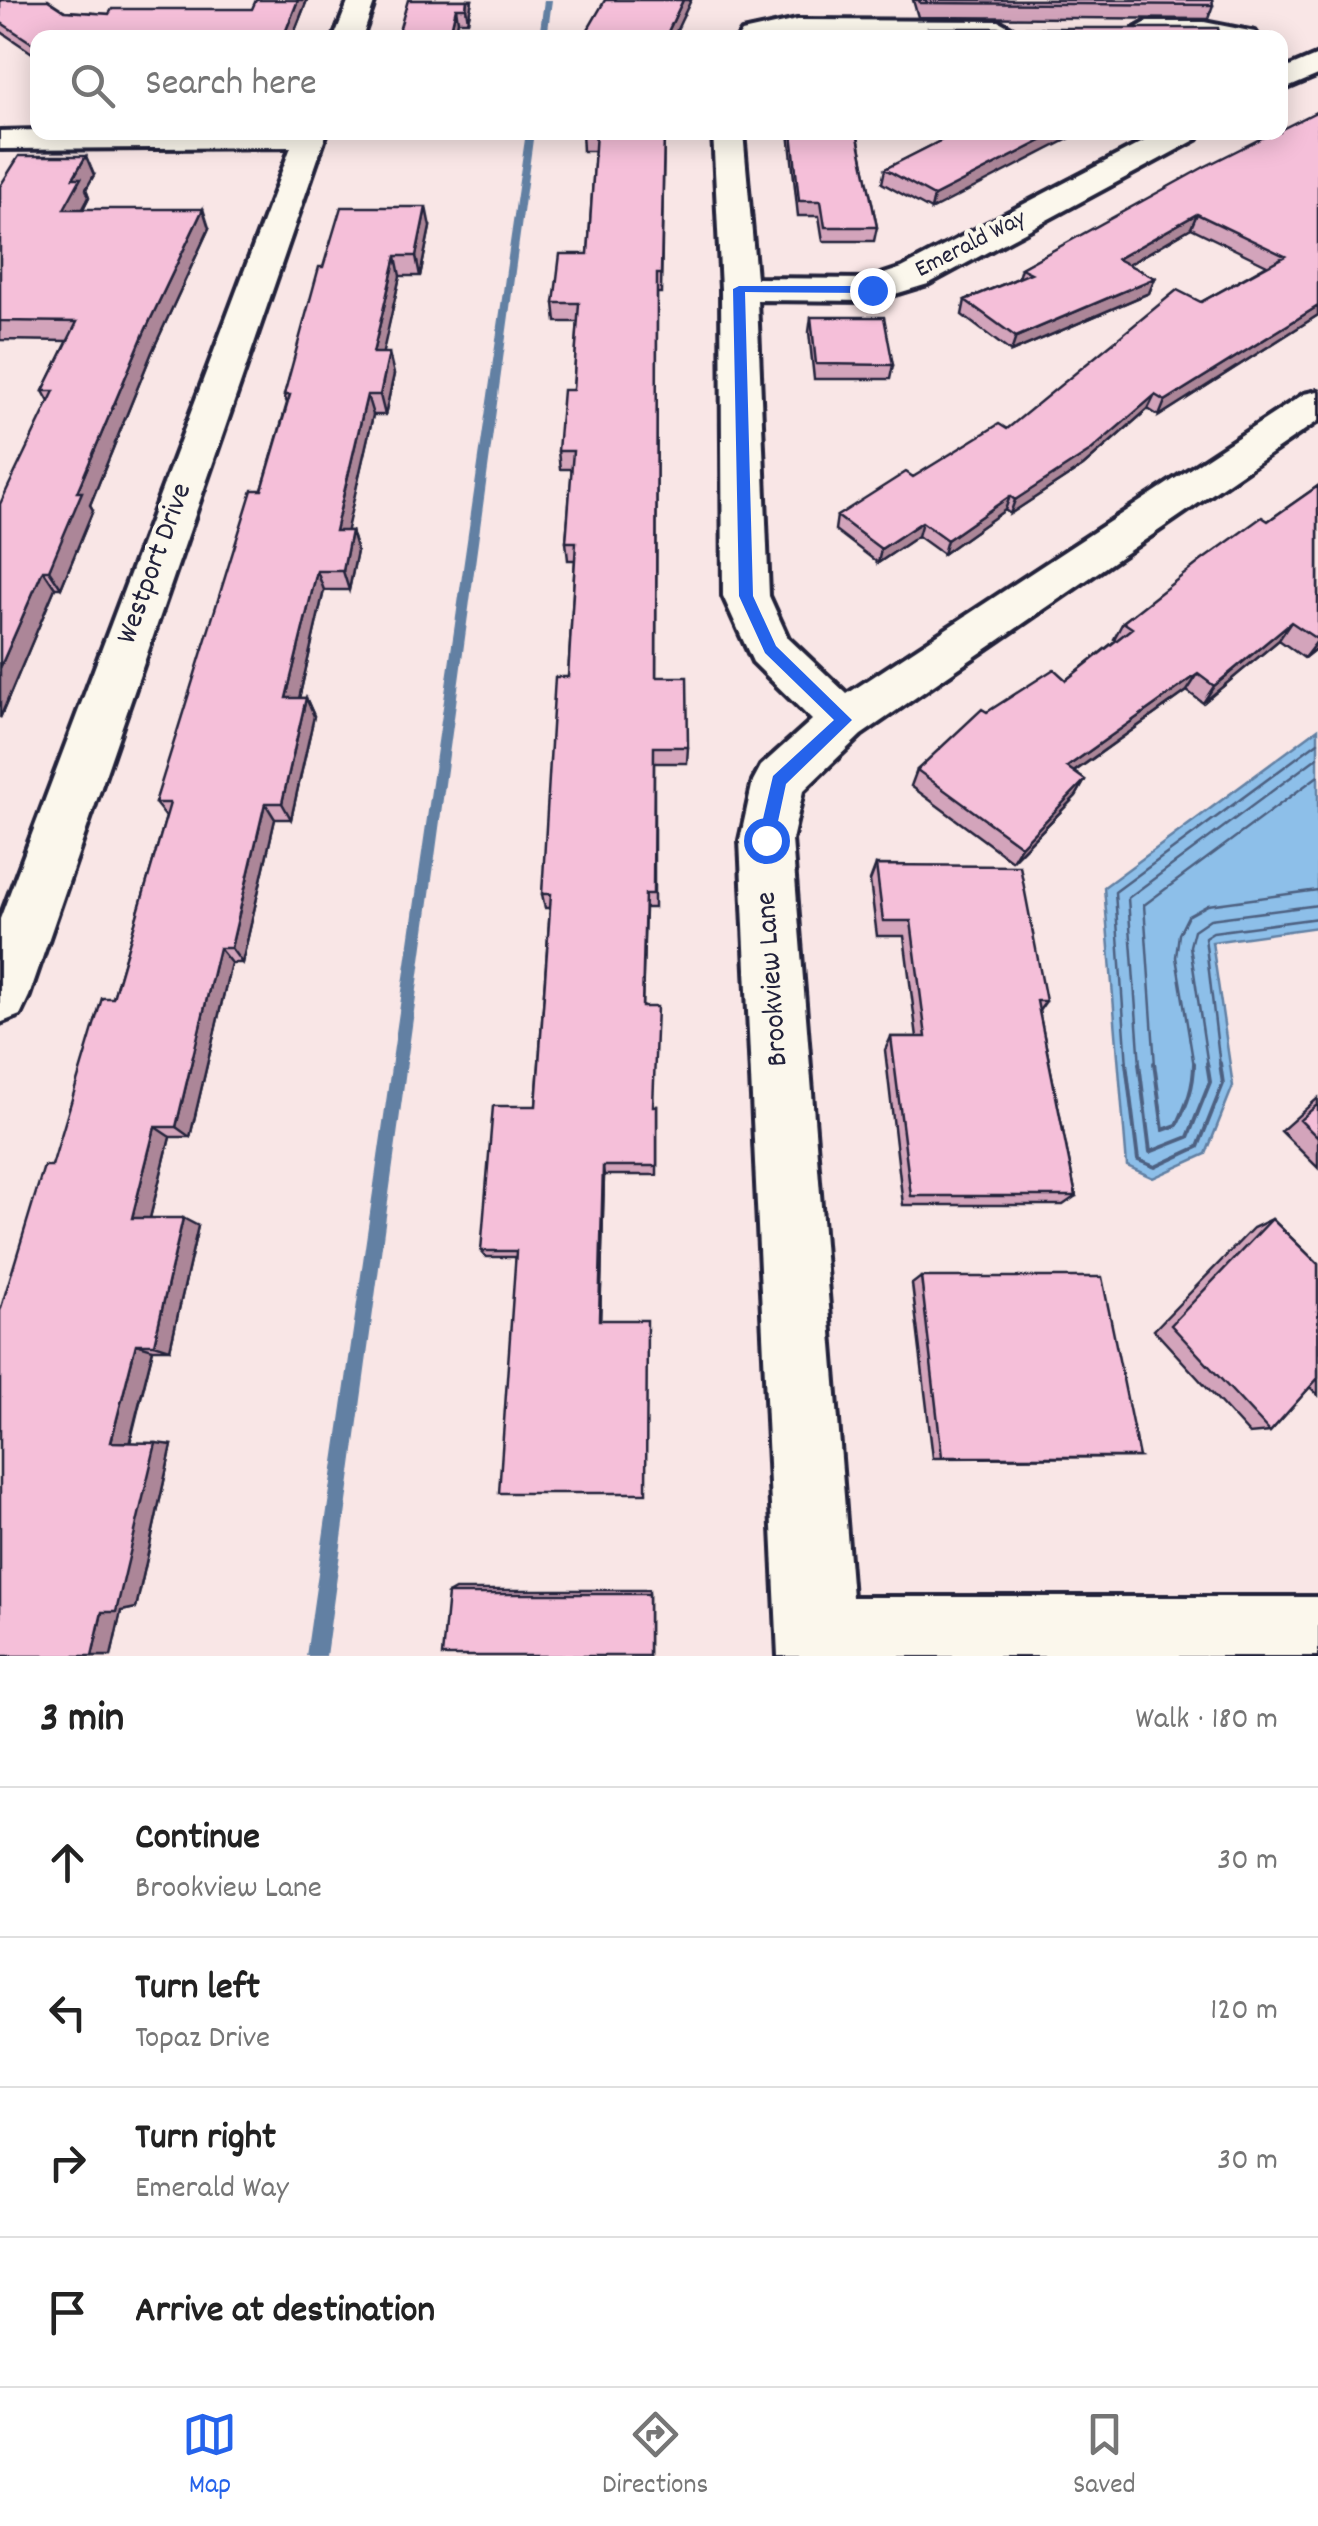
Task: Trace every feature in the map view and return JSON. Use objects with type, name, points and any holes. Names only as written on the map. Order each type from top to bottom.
[{"type":"street","points":[[351,30],[362,0]]},
{"type":"street","points":[[788,30],[1030,29]]},
{"type":"street","points":[[1126,30],[1204,30]]},
{"type":"street","points":[[1288,58],[1313,66]]},
{"type":"street","points":[[1288,78],[1313,66]]},
{"type":"street","points":[[0,140],[30,140]]},
{"type":"street","name":"Westport Drive","points":[[0,996],[310,140]]},
{"type":"street","points":[[729,140],[739,289],[746,596],[770,649],[844,720]]},
{"type":"street","name":"Emerald Way","points":[[739,289],[872,290],[915,276],[1171,140]]},
{"type":"street","name":"Brookview Lane","points":[[816,1646],[766,840],[778,781],[844,720],[1318,404]]},
{"type":"street","points":[[816,1646],[1318,1636]]},
{"type":"water","points":[[1318,729],[1318,927],[1212,942],[1233,1086],[1206,1154],[1153,1178],[1127,1166],[1104,887]]},
{"type":"building","points":[[0,0],[48,0],[65,11],[109,14],[112,9],[252,9],[256,0],[298,0],[286,30],[30,30],[30,42],[0,22]]},
{"type":"building","points":[[408,0],[467,0],[466,8],[456,8],[451,30],[399,30]]},
{"type":"building","points":[[605,0],[683,0],[669,30],[588,30]]},
{"type":"building","points":[[919,0],[1212,0],[1213,5],[920,3]]},
{"type":"building","points":[[928,28],[1218,30],[928,30]]},
{"type":"building","points":[[1318,111],[1318,306],[1165,401],[1155,395],[1089,452],[1015,500],[1010,496],[947,540],[922,522],[881,549],[837,516],[906,472],[913,477],[999,424],[1007,429],[1177,290],[1201,302],[1285,256],[1197,214],[1117,259],[1155,278],[1016,337],[965,300],[1031,273],[1021,268],[1258,140],[1288,140],[1288,126]]},
{"type":"building","points":[[595,140],[664,140],[661,274],[657,274],[656,677],[687,677],[688,747],[654,747],[653,894],[645,894],[642,1007],[657,1007],[653,1106],[657,1106],[657,1166],[603,1166],[599,1320],[647,1320],[646,1493],[499,1493],[516,1251],[481,1251],[493,1106],[536,1106],[551,894],[542,894],[555,677],[568,677],[576,542],[566,542],[573,451],[558,451],[563,390],[573,390],[579,303],[554,303],[560,254],[588,254]]},
{"type":"building","points":[[793,140],[859,140],[877,227],[825,227],[821,201],[799,201]]},
{"type":"building","points":[[942,140],[1043,140],[934,196],[885,169]]},
{"type":"building","points":[[19,156],[86,156],[73,178],[81,178],[64,209],[203,209],[144,333],[77,492],[82,492],[49,570],[43,570],[0,668],[0,504],[54,391],[43,391],[77,322],[0,321],[0,186]]},
{"type":"building","points":[[341,207],[426,207],[416,256],[396,256],[373,353],[389,353],[380,395],[367,395],[335,531],[351,531],[343,571],[317,571],[286,698],[306,698],[282,803],[265,803],[231,948],[219,948],[176,1127],[155,1127],[132,1218],[183,1218],[154,1344],[136,1344],[111,1442],[156,1443],[116,1612],[102,1612],[92,1656],[0,1656],[0,1311],[44,1166],[52,1166],[102,998],[113,998],[170,803],[155,803],[252,490],[262,490],[290,395],[284,395],[319,267],[323,267]]},
{"type":"building","points":[[811,317],[884,317],[893,365],[816,364]]},
{"type":"building","points":[[1318,486],[1318,640],[1291,622],[1214,686],[1198,674],[1067,767],[1085,780],[1021,846],[917,770],[982,709],[987,712],[1054,669],[1066,680],[1132,628],[1123,622],[1201,561],[1262,517],[1268,521]]},
{"type":"building","points":[[876,865],[1020,866],[1046,1001],[1037,1001],[1076,1196],[911,1196],[891,1037],[926,1037],[911,921],[883,921]]},
{"type":"building","points":[[1318,1104],[1318,1138],[1300,1120]]},
{"type":"building","points":[[1272,1219],[1318,1264],[1318,1378],[1270,1432],[1171,1325]]},
{"type":"building","points":[[921,1277],[1102,1277],[1139,1457],[942,1457]]},
{"type":"building","points":[[448,1594],[649,1594],[649,1656],[442,1656]]},
{"type":"waterway","points":[[544,30],[548,0]]},
{"type":"waterway","points":[[316,1656],[529,140]]},
{"type":"route","points":[[766,840],[778,781],[844,720],[770,649],[746,596],[739,289],[872,290]]}]
